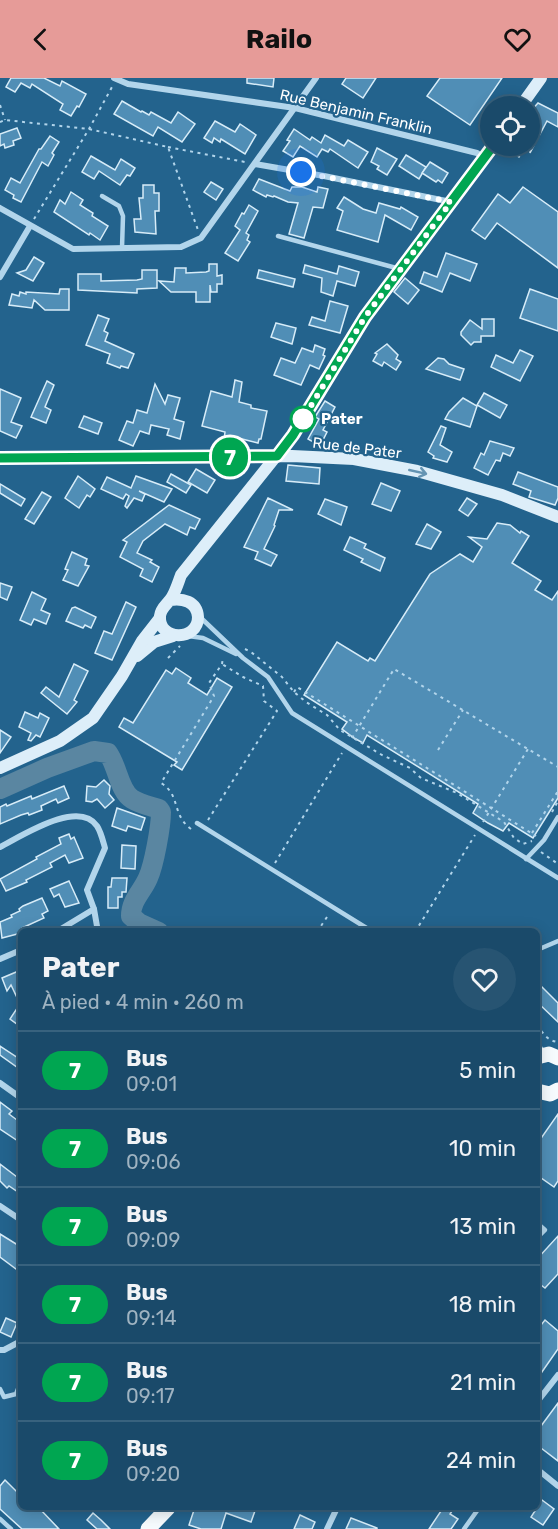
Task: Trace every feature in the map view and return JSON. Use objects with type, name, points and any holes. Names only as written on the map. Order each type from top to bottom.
[{"type":"main road","points":[[148,1529],[166,1510]]},
{"type":"street","name":"Rue Benjamin Franklin","points":[[114,78],[128,84],[295,108],[477,153],[484,158]]},
{"type":"street","points":[[0,208],[73,249],[181,248],[201,238],[316,78]]},
{"type":"street","points":[[528,96],[541,78]]},
{"type":"street","points":[[2,766],[60,741],[93,718],[112,692],[142,641],[160,618],[162,608],[170,600],[181,575],[293,435],[365,317],[484,158]]},
{"type":"street","points":[[255,164],[451,202]]},
{"type":"street","points":[[0,278],[30,226]]},
{"type":"street","name":"Rue de Pater","points":[[0,458],[277,456],[354,459],[417,471],[502,495],[558,517]]},
{"type":"street","points":[[131,660],[154,642],[183,638],[195,627],[195,609],[186,593],[184,582],[188,566]]},
{"type":"street","points":[[170,600],[182,598],[195,609]]},
{"type":"street","points":[[160,618],[164,629],[183,638]]},
{"type":"street","points":[[0,847],[62,817],[84,816],[96,825],[105,848],[87,890],[97,928]]},
{"type":"street","points":[[63,928],[94,909]]},
{"type":"street","points":[[0,959],[18,951]]},
{"type":"street","points":[[0,1083],[18,1096]]},
{"type":"street","points":[[0,1206],[18,1218]]},
{"type":"street","points":[[0,1350],[18,1343]]},
{"type":"street","points":[[540,1398],[558,1375]]},
{"type":"street","points":[[540,1471],[558,1486]]},
{"type":"street","points":[[327,1529],[335,1510]]},
{"type":"lane","points":[[102,196],[119,206],[123,216],[122,248]]},
{"type":"lane","points":[[278,236],[401,269]]},
{"type":"lane","points":[[195,609],[243,658],[268,677],[292,713],[558,878]]},
{"type":"lane","points":[[183,638],[203,638],[243,658]]},
{"type":"lane","points":[[526,859],[544,840],[558,817]]},
{"type":"lane","points":[[197,823],[367,928]]},
{"type":"lane","points":[[540,949],[558,941]]},
{"type":"lane","points":[[0,1389],[4,1397],[16,1394],[18,1389]]},
{"type":"lane","points":[[464,1529],[478,1510]]},
{"type":"lane","points":[[0,1519],[11,1529]]},
{"type":"path","points":[[30,226],[89,129],[114,78]]},
{"type":"path","points":[[0,105],[5,120]]},
{"type":"path","points":[[0,122],[5,120],[89,129],[255,164]]},
{"type":"path","points":[[168,147],[201,238]]},
{"type":"path","points":[[168,658],[180,646],[183,638]]},
{"type":"path","points":[[241,648],[251,652],[269,666],[294,692],[327,715],[351,738],[410,768],[421,778],[456,793],[489,812],[504,822],[514,838],[523,844],[537,836],[297,687],[294,692]]},
{"type":"path","points":[[197,833],[178,815],[175,795],[161,783],[214,696],[209,683],[224,657],[217,652]]},
{"type":"path","points":[[204,828],[277,711],[264,701],[263,686],[222,664]]},
{"type":"path","points":[[272,869],[394,669],[558,767]]},
{"type":"path","points":[[438,750],[463,710]]},
{"type":"path","points":[[417,928],[528,749]]},
{"type":"path","points":[[532,833],[558,791]]},
{"type":"path","points":[[551,812],[558,801]]},
{"type":"path","points":[[531,841],[546,857],[558,864]]},
{"type":"path","points":[[320,928],[329,914]]},
{"type":"path","points":[[540,1030],[552,1041],[550,1052]]},
{"type":"building","points":[[11,78],[44,78],[60,86],[62,81],[86,94],[71,116],[60,110],[63,104],[32,84],[30,88],[21,83],[15,92],[6,87]]},
{"type":"building","points":[[247,78],[274,78],[273,87],[247,83]]},
{"type":"building","points":[[346,78],[376,78],[363,98],[342,84]]},
{"type":"building","points":[[440,78],[502,78],[490,96],[480,96],[480,110],[470,125],[427,96]]},
{"type":"building","points":[[122,101],[141,112],[149,115],[151,112],[171,123],[178,112],[195,124],[182,142],[158,127],[153,136],[114,114]]},
{"type":"building","points":[[540,104],[558,113],[558,127],[547,121],[540,134]]},
{"type":"building","points":[[215,121],[235,132],[240,124],[256,135],[245,154],[221,139],[220,142],[214,138],[212,143],[204,138]]},
{"type":"building","points":[[17,128],[21,138],[13,141],[14,145],[5,148],[4,144],[0,146],[0,134]]},
{"type":"building","points":[[294,129],[310,140],[312,137],[321,143],[325,135],[344,146],[348,140],[368,152],[358,168],[330,149],[328,152],[322,149],[317,157],[300,146],[293,157],[283,151]]},
{"type":"building","points":[[50,136],[59,142],[48,166],[42,162],[21,202],[13,198],[14,195],[5,190],[11,178],[20,183],[39,149]]},
{"type":"building","points":[[377,148],[397,159],[387,175],[377,169],[379,166],[371,162]]},
{"type":"building","points":[[406,155],[426,167],[419,179],[399,166]]},
{"type":"building","points":[[91,156],[115,170],[121,159],[135,168],[120,185],[99,171],[94,179],[82,172]]},
{"type":"building","points":[[430,162],[448,173],[442,183],[422,173]]},
{"type":"building","points":[[259,179],[290,191],[292,187],[302,187],[317,192],[318,187],[328,189],[323,208],[313,207],[304,238],[289,234],[298,203],[288,202],[274,196],[267,195],[266,197],[253,190]]},
{"type":"building","points":[[211,182],[223,189],[216,200],[204,192]]},
{"type":"building","points":[[143,185],[154,185],[154,193],[159,193],[159,211],[155,211],[156,234],[135,232],[134,219],[141,219],[139,198],[143,198]]},
{"type":"building","points":[[523,187],[558,212],[558,268],[497,223],[485,239],[472,230],[498,194],[510,203]]},
{"type":"building","points":[[71,192],[83,200],[80,205],[108,226],[100,240],[54,212],[60,200],[65,204]]},
{"type":"building","points":[[344,197],[363,209],[376,213],[379,203],[400,209],[401,207],[418,217],[411,230],[385,215],[378,242],[337,230],[343,211],[337,208]]},
{"type":"building","points":[[249,205],[258,211],[246,233],[249,235],[247,240],[250,242],[238,261],[225,253],[240,230],[235,226]]},
{"type":"building","points":[[446,253],[477,264],[470,281],[450,273],[442,292],[420,283],[424,272],[437,277]]},
{"type":"building","points":[[34,257],[44,263],[33,281],[17,273],[26,270]]},
{"type":"building","points":[[209,264],[217,264],[217,276],[222,275],[222,284],[217,284],[217,292],[211,292],[210,285],[210,302],[196,302],[196,292],[171,292],[159,281],[174,282],[175,268],[186,268],[186,273],[206,272],[209,271]]},
{"type":"building","points":[[305,265],[337,274],[339,266],[359,272],[355,286],[337,281],[333,296],[321,292],[322,278],[303,273]]},
{"type":"building","points":[[142,270],[157,270],[157,288],[137,289],[137,293],[78,290],[78,274],[101,274],[101,281],[137,280],[142,279]]},
{"type":"building","points":[[259,270],[295,279],[293,287],[257,278]]},
{"type":"building","points":[[405,278],[419,290],[408,304],[394,292]]},
{"type":"building","points":[[60,289],[69,289],[69,310],[45,310],[34,300],[32,308],[9,305],[12,294],[19,296],[20,292],[26,294],[26,292],[59,294]]},
{"type":"building","points":[[530,289],[558,299],[558,331],[520,318]]},
{"type":"building","points":[[330,301],[348,306],[340,333],[309,325],[312,317],[325,321]]},
{"type":"building","points":[[98,315],[109,319],[104,331],[108,333],[105,341],[134,354],[128,368],[121,366],[120,368],[107,363],[110,354],[86,345]]},
{"type":"building","points":[[482,319],[494,319],[494,336],[481,336],[481,342],[474,342],[471,345],[461,335],[461,332],[470,320],[482,329]]},
{"type":"building","points":[[276,323],[296,328],[292,344],[271,337]]},
{"type":"building","points":[[387,344],[398,355],[396,359],[401,362],[396,370],[384,362],[382,366],[373,361],[377,354],[375,353]]},
{"type":"building","points":[[315,345],[325,349],[323,355],[325,356],[319,369],[310,365],[301,385],[274,375],[281,358],[295,363],[302,348],[313,352]]},
{"type":"building","points":[[520,350],[533,356],[520,381],[491,367],[496,355],[513,363]]},
{"type":"building","points":[[438,358],[464,369],[460,380],[426,369]]},
{"type":"building","points":[[235,380],[242,382],[239,402],[251,405],[251,408],[267,411],[261,439],[258,443],[238,438],[237,443],[224,440],[225,432],[202,426],[211,391],[232,397]]},
{"type":"building","points":[[47,381],[54,385],[45,407],[51,410],[46,423],[31,417]]},
{"type":"building","points":[[155,384],[165,404],[168,395],[180,398],[174,419],[184,422],[180,439],[167,435],[169,429],[151,425],[149,434],[140,431],[133,446],[119,440],[127,421],[133,423],[137,410],[147,413]]},
{"type":"building","points":[[0,389],[21,398],[11,422],[22,426],[16,438],[0,431]]},
{"type":"building","points":[[484,393],[507,405],[500,418],[477,405]]},
{"type":"building","points":[[463,398],[477,406],[470,427],[445,419]]},
{"type":"building","points":[[325,401],[335,407],[323,430],[327,432],[320,446],[308,439],[319,419],[315,417]]},
{"type":"building","points":[[84,416],[102,423],[98,434],[79,427]]},
{"type":"building","points":[[441,426],[446,428],[440,445],[452,452],[447,462],[433,458],[434,456],[428,452]]},
{"type":"building","points":[[490,441],[514,448],[510,456],[503,453],[500,461],[496,460],[488,475],[474,468],[481,453],[484,455]]},
{"type":"building","points":[[288,465],[320,468],[319,484],[286,481]]},
{"type":"building","points":[[196,469],[215,480],[207,493],[188,482]]},
{"type":"building","points":[[518,472],[558,487],[558,498],[555,505],[529,497],[531,491],[513,484]]},
{"type":"building","points":[[171,474],[191,485],[186,493],[167,482]]},
{"type":"building","points":[[78,476],[95,489],[90,497],[87,495],[79,508],[65,498]]},
{"type":"building","points":[[136,476],[172,489],[164,502],[139,491],[145,494],[142,501],[134,498],[127,508],[125,506],[129,496],[126,494],[123,499],[101,489],[107,477],[131,488]]},
{"type":"building","points":[[381,483],[400,491],[391,511],[372,504]]},
{"type":"building","points":[[0,484],[25,499],[21,506],[0,493]]},
{"type":"building","points":[[42,492],[51,497],[34,524],[25,519]]},
{"type":"building","points":[[268,498],[293,510],[279,510],[275,526],[264,549],[277,555],[271,566],[255,559],[258,552],[244,547]]},
{"type":"building","points":[[467,498],[477,504],[468,516],[459,510]]},
{"type":"building","points":[[325,499],[347,507],[341,525],[318,514]]},
{"type":"building","points":[[169,505],[200,519],[195,529],[190,527],[187,535],[165,524],[143,541],[137,553],[152,560],[150,562],[159,567],[152,582],[140,576],[143,569],[120,557],[127,542],[123,540]]},
{"type":"building","points":[[497,523],[510,525],[520,533],[521,531],[529,536],[512,563],[541,581],[535,590],[552,600],[558,591],[558,798],[533,838],[509,823],[503,831],[488,823],[473,813],[478,804],[367,735],[363,743],[354,738],[342,729],[347,722],[304,695],[337,642],[368,661],[370,658],[375,661],[430,574],[460,554],[473,562],[482,547],[469,537],[487,539]]},
{"type":"building","points":[[427,524],[441,532],[431,549],[416,544]]},
{"type":"building","points":[[350,537],[366,544],[364,548],[385,558],[380,571],[344,550]]},
{"type":"building","points":[[72,552],[87,559],[85,565],[89,566],[78,586],[63,580]]},
{"type":"building","points":[[0,583],[12,587],[7,600],[0,597]]},
{"type":"building","points":[[32,592],[46,599],[41,610],[50,614],[46,624],[34,619],[31,625],[20,620]]},
{"type":"building","points":[[126,602],[136,607],[112,660],[95,653],[104,631],[112,634]]},
{"type":"building","points":[[75,607],[96,617],[91,628],[85,625],[83,628],[66,621],[72,608]]},
{"type":"building","points":[[74,664],[88,671],[74,700],[77,702],[67,714],[41,693],[46,687],[59,697]]},
{"type":"building","points":[[176,668],[191,678],[188,683],[207,695],[217,678],[232,687],[182,770],[174,765],[177,762],[119,727],[124,718],[133,723],[166,670],[172,674]]},
{"type":"building","points":[[25,712],[38,718],[40,713],[49,718],[40,737],[36,735],[31,741],[28,740],[31,733],[19,727]]},
{"type":"building","points":[[0,730],[11,737],[0,753]]},
{"type":"building","points":[[104,780],[110,786],[109,794],[114,800],[105,808],[97,799],[92,802],[86,801],[87,786],[96,787]]},
{"type":"building","points":[[64,786],[69,798],[58,803],[56,799],[41,806],[42,810],[29,815],[28,813],[21,815],[0,824],[0,807],[31,796],[32,799]]},
{"type":"building","points":[[117,808],[145,818],[141,830],[128,826],[126,831],[112,826]]},
{"type":"building","points":[[69,834],[71,839],[74,837],[83,858],[69,863],[65,855],[50,863],[52,867],[6,891],[0,879],[61,844],[59,838]]},
{"type":"building","points":[[122,845],[136,846],[135,869],[121,868]]},
{"type":"building","points":[[112,878],[127,878],[126,892],[122,892],[122,897],[118,897],[118,908],[108,908],[108,887],[111,887]]},
{"type":"building","points":[[69,881],[79,903],[65,907],[59,894],[54,897],[50,889]]},
{"type":"building","points":[[42,898],[48,911],[42,914],[44,918],[18,928],[18,934],[2,938],[0,922],[12,917],[11,915],[20,911],[19,909]]},
{"type":"building","points":[[18,971],[18,1000],[11,985],[7,991],[2,978]]},
{"type":"building","points":[[542,987],[558,1003],[558,1022],[540,1005]]},
{"type":"building","points":[[18,1007],[18,1025],[10,1019]]},
{"type":"building","points":[[0,1046],[18,1058],[18,1068],[0,1055]]},
{"type":"building","points":[[0,1102],[12,1111],[9,1114],[18,1121],[18,1141],[0,1129]]},
{"type":"building","points":[[558,1114],[558,1181],[554,1187],[540,1177],[540,1140]]},
{"type":"building","points":[[0,1164],[18,1178],[18,1192],[9,1186],[7,1188],[0,1181]]},
{"type":"building","points":[[0,1234],[18,1245],[18,1267],[16,1269],[0,1257]]},
{"type":"building","points":[[558,1236],[558,1274],[545,1288],[540,1284],[540,1256]]},
{"type":"building","points":[[6,1318],[17,1323],[11,1337],[0,1332]]},
{"type":"building","points":[[545,1320],[558,1331],[558,1349],[540,1375],[540,1326]]},
{"type":"building","points":[[558,1403],[558,1461],[540,1447],[541,1426]]},
{"type":"building","points":[[5,1480],[16,1491],[18,1489],[18,1510],[41,1510],[59,1529],[22,1529],[0,1509],[0,1486]]},
{"type":"building","points":[[542,1500],[554,1509],[543,1525],[531,1517],[536,1510],[540,1510]]},
{"type":"building","points":[[194,1510],[255,1510],[251,1522],[226,1513],[221,1529],[201,1529],[189,1525]]},
{"type":"building","points":[[442,1510],[453,1510],[450,1514],[458,1519],[451,1529],[429,1529]]},
{"type":"building","points":[[93,1513],[110,1529],[97,1529],[87,1520]]},
{"type":"building","points":[[300,1515],[315,1522],[312,1529],[294,1529]]},
{"type":"building","points":[[351,1518],[377,1528],[377,1529],[346,1529]]},
{"type":"waterway","points":[[0,789],[47,768],[94,751],[108,753],[121,785],[128,795],[161,812],[153,864],[131,910],[131,916],[150,928]]},
{"type":"bus line","name":"7","points":[[0,458],[277,456],[293,435],[365,317],[486,156]]},
{"type":"place","name":"Pater","points":[[303,419]]},
{"type":"route","points":[[301,172],[451,202],[365,317],[303,419]]}]
